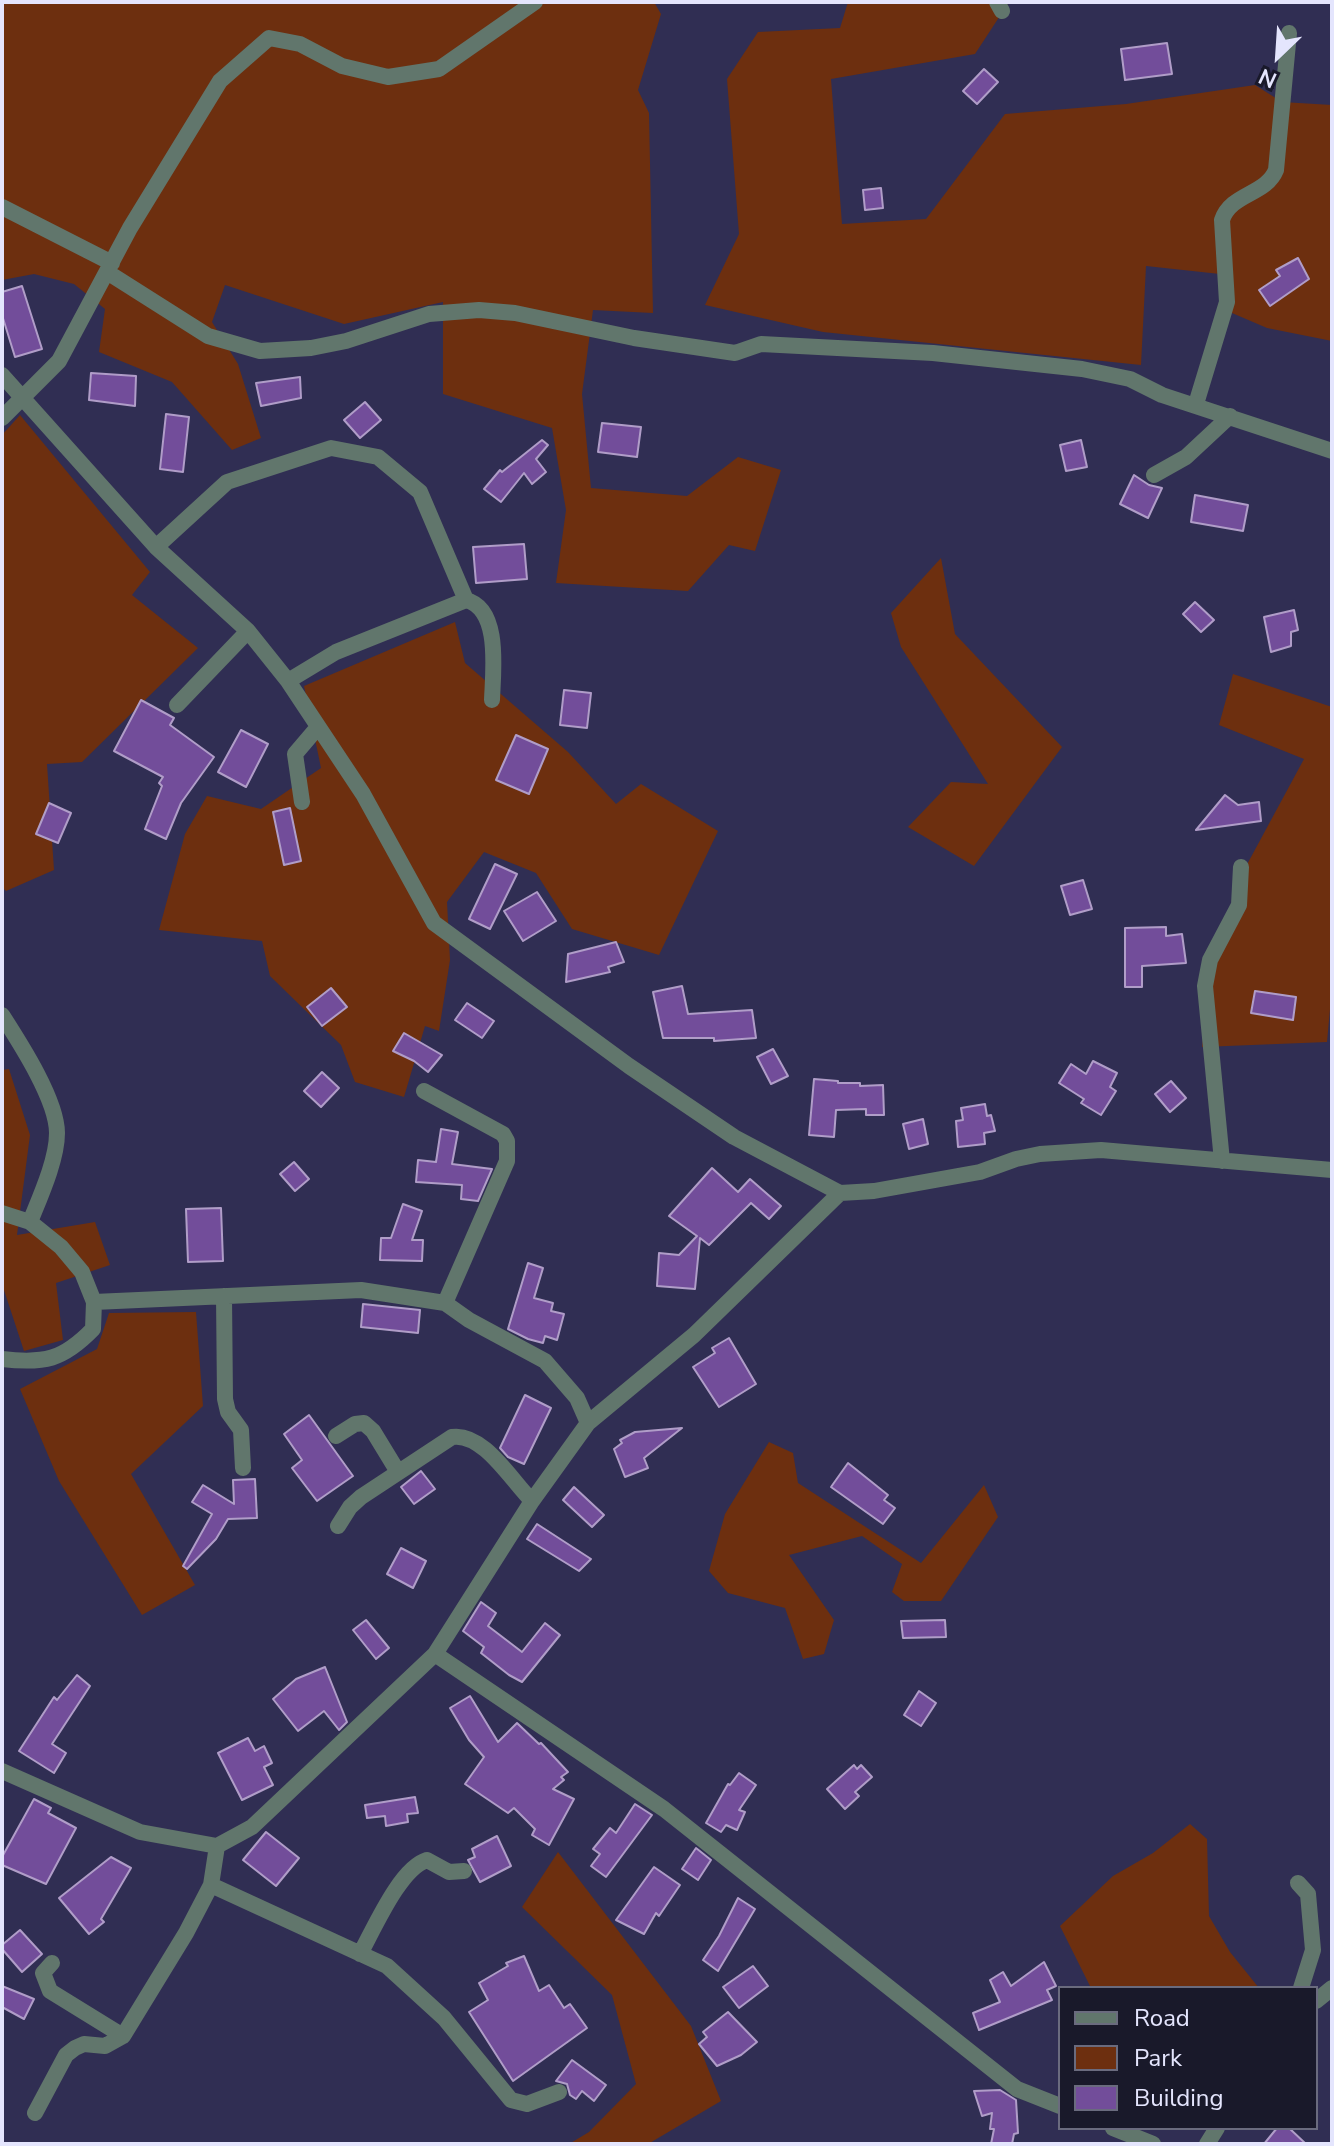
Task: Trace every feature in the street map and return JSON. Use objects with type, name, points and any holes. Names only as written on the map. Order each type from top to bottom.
[{"type":"street","points":[[2,418],[59,361],[130,228],[220,81],[269,38],[300,44],[342,66],[388,77],[439,69],[535,2]]},
{"type":"street","points":[[1196,404],[1227,302],[1222,220],[1230,205],[1268,184],[1276,170],[1289,33]]},
{"type":"street","points":[[2,207],[110,268],[208,336],[260,351],[311,348],[346,341],[429,314],[479,310],[515,313],[634,338],[735,353],[761,344],[933,353],[1082,369],[1130,379],[1162,395],[1332,451]]},
{"type":"street","points":[[2,375],[156,547],[248,631],[288,681],[363,794],[434,923],[629,1066],[734,1137],[840,1193],[874,1191],[980,1172],[1040,1154],[1101,1150],[1332,1170]]},
{"type":"street","points":[[1154,475],[1186,457],[1230,416]]},
{"type":"street","points":[[156,547],[227,482],[331,448],[378,457],[420,492],[466,600]]},
{"type":"street","points":[[288,681],[336,652],[466,600],[476,603],[488,618],[493,652],[492,700]]},
{"type":"street","points":[[177,705],[248,631]]},
{"type":"street","points":[[302,802],[295,754],[318,727]]},
{"type":"street","points":[[1222,1161],[1205,986],[1210,960],[1239,905],[1241,867]]},
{"type":"street","points":[[2,1015],[47,1095],[57,1132],[49,1168],[30,1222]]},
{"type":"street","points":[[424,1091],[503,1134],[507,1141],[507,1161],[496,1190],[445,1303]]},
{"type":"street","points":[[2,1771],[140,1832],[217,1846],[252,1827],[435,1654],[532,1501],[588,1423],[694,1335],[840,1193]]},
{"type":"street","points":[[2,1213],[30,1222],[61,1247],[82,1272],[94,1302],[93,1329],[74,1348],[54,1359],[2,1359]]},
{"type":"street","points":[[94,1302],[361,1290],[445,1303],[469,1320],[545,1361],[577,1398],[588,1423]]},
{"type":"street","points":[[224,1296],[225,1399],[228,1412],[241,1430],[243,1468]]},
{"type":"street","points":[[336,1436],[355,1424],[364,1423],[373,1431],[398,1472]]},
{"type":"street","points":[[338,1526],[350,1507],[361,1497],[452,1437],[461,1435],[486,1448],[532,1501]]},
{"type":"street","points":[[435,1654],[664,1809],[1017,2089],[1058,2105]]},
{"type":"street","points":[[35,2113],[66,2055],[84,2044],[105,2046],[123,2036],[211,1885],[217,1846]]},
{"type":"street","points":[[360,1954],[402,1880],[418,1862],[427,1860],[449,1872],[464,1871]]},
{"type":"street","points":[[1298,1883],[1308,1894],[1313,1950],[1302,1986]]},
{"type":"street","points":[[211,1885],[387,1966],[444,2018],[511,2100],[527,2104],[559,2092]]},
{"type":"street","points":[[52,1963],[43,1973],[50,1991],[123,2036]]},
{"type":"street","points":[[1118,2130],[1153,2144]]},
{"type":"green space","points":[[2,2],[654,2],[661,14],[638,90],[649,113],[653,313],[593,310],[582,394],[591,488],[687,496],[738,457],[781,470],[755,551],[729,545],[688,591],[556,583],[566,510],[552,428],[443,394],[443,302],[344,324],[225,285],[212,322],[238,364],[261,438],[232,450],[172,382],[99,352],[105,309],[74,284],[34,274],[2,280]]},
{"type":"green space","points":[[848,2],[1009,2],[975,54],[831,79],[842,224],[926,219],[1005,114],[1126,104],[1255,85],[1282,102],[1332,105],[1332,341],[1267,328],[1225,310],[1220,274],[1146,266],[1141,365],[823,332],[705,305],[739,234],[727,79],[758,32],[840,28]]},
{"type":"green space","points":[[20,415],[150,572],[132,595],[198,648],[82,762],[47,764],[54,870],[6,891],[2,887],[2,435]]},
{"type":"green space","points":[[941,558],[955,634],[1062,747],[974,866],[908,827],[951,782],[988,784],[901,647],[891,613]]},
{"type":"green space","points":[[455,622],[465,663],[568,752],[616,804],[641,784],[718,831],[659,955],[572,929],[536,873],[484,852],[447,902],[450,960],[439,1031],[425,1026],[404,1097],[355,1082],[341,1045],[270,976],[262,941],[159,930],[185,834],[207,796],[261,809],[321,768],[304,686]]},
{"type":"green space","points":[[1233,674],[1332,707],[1332,987],[1327,1042],[1202,1047],[1213,958],[1244,870],[1304,759],[1219,725]]},
{"type":"green space","points":[[9,1069],[30,1135],[17,1235],[95,1222],[110,1265],[56,1283],[63,1340],[24,1351],[2,1284],[2,1070]]},
{"type":"green space","points":[[196,1312],[203,1406],[131,1474],[195,1585],[142,1615],[59,1481],[20,1389],[97,1349],[109,1313]]},
{"type":"green space","points":[[769,1442],[793,1453],[798,1483],[921,1563],[984,1485],[998,1517],[941,1601],[904,1601],[892,1592],[902,1564],[862,1536],[789,1555],[834,1620],[824,1654],[803,1659],[785,1608],[728,1593],[709,1571],[725,1514]]},
{"type":"green space","points":[[1190,1824],[1207,1839],[1209,1916],[1230,1952],[1257,1986],[1090,1986],[1060,1926],[1113,1876],[1153,1853]]},
{"type":"green space","points":[[558,1852],[691,2026],[721,2101],[648,2144],[569,2144],[589,2132],[636,2084],[612,1995],[522,1907]]},
{"type":"building","points":[[1167,43],[1172,74],[1125,80],[1121,49]]},
{"type":"building","points":[[984,69],[998,82],[977,104],[963,91]]},
{"type":"building","points":[[881,188],[883,208],[865,210],[863,190]]},
{"type":"building","points":[[1298,258],[1309,279],[1270,306],[1259,290],[1280,276],[1276,270]]},
{"type":"building","points":[[22,286],[42,349],[15,357],[2,315],[2,292]]},
{"type":"building","points":[[91,373],[136,376],[135,406],[89,400]]},
{"type":"building","points":[[300,377],[301,398],[261,406],[256,383]]},
{"type":"building","points":[[365,402],[381,420],[360,438],[344,420]]},
{"type":"building","points":[[166,414],[189,417],[183,472],[160,469]]},
{"type":"building","points":[[602,423],[641,427],[637,457],[598,452]]},
{"type":"building","points":[[542,440],[548,445],[536,459],[546,472],[532,484],[524,473],[501,502],[484,489],[500,470],[502,472]]},
{"type":"building","points":[[1081,440],[1087,467],[1066,471],[1060,445]]},
{"type":"building","points":[[1134,475],[1149,485],[1162,488],[1148,518],[1120,504]]},
{"type":"building","points":[[1195,495],[1248,505],[1243,531],[1191,522]]},
{"type":"building","points":[[524,544],[527,579],[476,583],[473,547]]},
{"type":"building","points":[[1195,602],[1214,620],[1201,632],[1183,614]]},
{"type":"building","points":[[1294,610],[1298,630],[1291,632],[1291,646],[1271,652],[1264,617]]},
{"type":"building","points":[[564,690],[591,693],[587,728],[560,725]]},
{"type":"building","points":[[141,700],[174,718],[170,725],[214,757],[181,803],[166,839],[145,829],[163,777],[114,751]]},
{"type":"building","points":[[241,730],[268,744],[246,787],[218,772]]},
{"type":"building","points":[[516,735],[548,749],[529,794],[496,780]]},
{"type":"building","points":[[1225,795],[1238,805],[1259,802],[1261,821],[1196,830]]},
{"type":"building","points":[[49,803],[71,813],[58,843],[36,834]]},
{"type":"building","points":[[290,808],[301,861],[284,865],[273,812]]},
{"type":"building","points":[[495,864],[517,874],[490,929],[469,919]]},
{"type":"building","points":[[1083,880],[1092,909],[1070,915],[1061,886]]},
{"type":"building","points":[[537,892],[556,921],[523,941],[504,911]]},
{"type":"building","points":[[1166,927],[1166,936],[1182,934],[1186,963],[1142,966],[1142,987],[1125,987],[1125,928]]},
{"type":"building","points":[[616,942],[624,962],[608,967],[610,972],[566,982],[568,954]]},
{"type":"building","points":[[682,986],[688,1014],[752,1010],[756,1038],[714,1041],[714,1038],[663,1038],[653,992]]},
{"type":"building","points":[[331,988],[347,1007],[322,1026],[307,1007]]},
{"type":"building","points":[[1255,991],[1296,997],[1293,1020],[1251,1013]]},
{"type":"building","points":[[467,1003],[494,1021],[482,1038],[455,1020]]},
{"type":"building","points":[[404,1033],[442,1055],[428,1072],[393,1051]]},
{"type":"building","points":[[773,1049],[788,1076],[771,1084],[757,1057]]},
{"type":"building","points":[[1093,1061],[1117,1073],[1110,1087],[1116,1091],[1101,1115],[1081,1103],[1084,1099],[1059,1083],[1071,1064],[1086,1074]]},
{"type":"building","points":[[322,1072],[339,1088],[321,1107],[304,1091]]},
{"type":"building","points":[[814,1079],[860,1083],[860,1086],[883,1085],[884,1115],[866,1115],[866,1109],[836,1110],[834,1137],[809,1135]]},
{"type":"building","points":[[1171,1081],[1186,1098],[1170,1112],[1155,1094]]},
{"type":"building","points":[[985,1104],[995,1131],[984,1133],[985,1144],[958,1147],[956,1121],[963,1120],[961,1108]]},
{"type":"building","points":[[923,1119],[928,1144],[909,1149],[903,1124]]},
{"type":"building","points":[[441,1129],[458,1132],[452,1164],[492,1169],[478,1201],[461,1199],[462,1185],[416,1182],[418,1160],[436,1162]]},
{"type":"building","points":[[294,1162],[309,1179],[295,1191],[280,1174]]},
{"type":"building","points":[[712,1168],[738,1192],[750,1179],[781,1206],[769,1219],[751,1203],[709,1245],[700,1238],[695,1289],[657,1286],[659,1253],[679,1255],[697,1236],[669,1216]]},
{"type":"building","points":[[403,1204],[422,1211],[412,1240],[423,1240],[422,1261],[380,1260],[381,1238],[391,1238]]},
{"type":"building","points":[[221,1208],[223,1261],[188,1262],[186,1209]]},
{"type":"building","points":[[528,1263],[543,1268],[534,1298],[553,1303],[551,1311],[564,1314],[557,1340],[545,1336],[543,1343],[508,1329]]},
{"type":"building","points":[[363,1304],[420,1310],[418,1333],[361,1327]]},
{"type":"building","points":[[729,1338],[756,1384],[719,1407],[693,1367],[715,1353],[712,1348]]},
{"type":"building","points":[[525,1395],[551,1408],[524,1464],[508,1457],[500,1448]]},
{"type":"building","points":[[309,1415],[353,1476],[317,1501],[292,1468],[302,1460],[284,1434]]},
{"type":"building","points":[[682,1428],[644,1458],[648,1468],[625,1477],[614,1449],[622,1443],[620,1440],[635,1432]]},
{"type":"building","points":[[848,1463],[888,1495],[884,1500],[895,1508],[883,1524],[831,1487]]},
{"type":"building","points":[[421,1471],[435,1489],[414,1504],[401,1487]]},
{"type":"building","points":[[255,1479],[257,1518],[228,1519],[216,1539],[187,1569],[183,1566],[212,1514],[192,1502],[203,1485],[234,1504],[233,1480]]},
{"type":"building","points":[[574,1487],[604,1515],[592,1527],[563,1500]]},
{"type":"building","points":[[537,1524],[591,1559],[579,1571],[527,1539]]},
{"type":"building","points":[[401,1548],[426,1561],[413,1588],[387,1574]]},
{"type":"building","points":[[481,1602],[496,1613],[488,1626],[522,1652],[545,1623],[560,1635],[522,1682],[481,1653],[484,1647],[463,1631]]},
{"type":"building","points":[[366,1620],[389,1648],[376,1659],[353,1630]]},
{"type":"building","points":[[945,1620],[946,1637],[903,1638],[901,1621]]},
{"type":"building","points":[[325,1667],[347,1722],[339,1730],[324,1711],[298,1731],[273,1699],[296,1679]]},
{"type":"building","points":[[77,1675],[90,1686],[52,1744],[66,1753],[54,1773],[19,1751],[54,1697],[57,1700]]},
{"type":"building","points":[[919,1691],[936,1703],[921,1726],[904,1715]]},
{"type":"building","points":[[470,1696],[498,1742],[517,1723],[568,1772],[553,1789],[574,1799],[549,1845],[532,1835],[535,1829],[514,1808],[508,1813],[465,1784],[484,1757],[469,1740],[450,1708]]},
{"type":"building","points":[[248,1738],[255,1751],[264,1746],[272,1763],[264,1767],[273,1785],[242,1800],[218,1753]]},
{"type":"building","points":[[854,1765],[857,1769],[861,1765],[872,1777],[855,1792],[859,1796],[845,1809],[827,1789]]},
{"type":"building","points":[[739,1773],[756,1785],[739,1810],[745,1812],[737,1830],[726,1825],[721,1832],[706,1823],[728,1784]]},
{"type":"building","points":[[415,1797],[418,1813],[407,1814],[408,1822],[386,1826],[385,1816],[367,1818],[365,1805]]},
{"type":"building","points":[[34,1799],[51,1808],[48,1813],[76,1828],[46,1884],[2,1865],[2,1857]]},
{"type":"building","points":[[635,1804],[652,1815],[606,1877],[591,1866],[600,1854],[593,1849],[610,1828],[616,1833]]},
{"type":"building","points":[[266,1832],[299,1858],[276,1886],[243,1860]]},
{"type":"building","points":[[497,1836],[511,1866],[480,1882],[468,1860],[475,1857],[472,1849]]},
{"type":"building","points":[[696,1848],[711,1860],[698,1880],[682,1869]]},
{"type":"building","points":[[111,1857],[131,1868],[101,1919],[104,1922],[89,1934],[59,1898]]},
{"type":"building","points":[[654,1867],[680,1885],[659,1916],[656,1913],[644,1934],[616,1920]]},
{"type":"building","points":[[738,1898],[755,1909],[718,1971],[703,1960]]},
{"type":"building","points":[[20,1930],[42,1954],[22,1972],[2,1949],[2,1945]]},
{"type":"building","points":[[524,1956],[539,1991],[549,1985],[564,2008],[570,2004],[587,2028],[513,2081],[469,2012],[488,2000],[479,1983],[508,1966],[506,1963]]},
{"type":"building","points":[[1044,1962],[1056,1986],[1047,1990],[1052,2000],[979,2030],[973,2013],[1000,2002],[990,1980],[1003,1972],[1011,1986]]},
{"type":"building","points":[[753,1966],[768,1986],[739,2008],[723,1987]]},
{"type":"building","points":[[2,1986],[34,1999],[24,2019],[2,2007]]},
{"type":"building","points":[[728,2012],[757,2042],[741,2055],[717,2066],[699,2044],[707,2037],[703,2032]]},
{"type":"building","points":[[572,2060],[606,2085],[594,2101],[582,2091],[576,2099],[570,2095],[567,2084],[556,2081]]},
{"type":"building","points":[[1000,2090],[1016,2100],[1018,2133],[1014,2134],[1012,2144],[991,2144],[994,2129],[990,2129],[992,2113],[982,2116],[974,2091]]},
{"type":"building","points":[[1275,2130],[1291,2130],[1306,2144],[1264,2144]]}]
